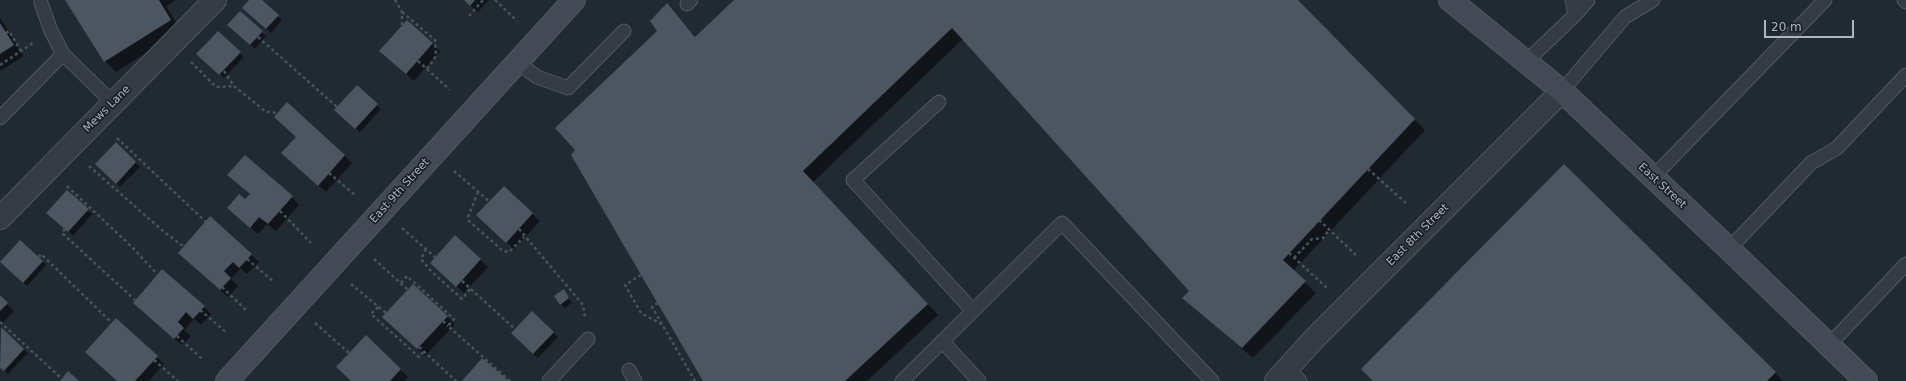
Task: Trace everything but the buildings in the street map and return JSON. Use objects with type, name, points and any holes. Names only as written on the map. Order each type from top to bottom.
[{"type":"main road","name":"East 9th Street","points":[[227,381],[574,0]]},
{"type":"main road","name":"East Street","points":[[1450,0],[1527,61],[1562,92],[1729,248],[1866,381]]},
{"type":"street","name":"Mews Lane","points":[[0,218],[215,0]]},
{"type":"street","name":"East 8th Street","points":[[1288,377],[1320,333],[1562,92]]},
{"type":"lane","points":[[1572,0],[1575,15]]},
{"type":"lane","points":[[1527,61],[1575,15],[1588,0]]},
{"type":"lane","points":[[1562,92],[1625,17],[1653,0]]},
{"type":"lane","points":[[1653,177],[1825,0]]},
{"type":"lane","points":[[41,3],[51,31],[63,54],[114,103]]},
{"type":"lane","points":[[517,62],[537,77],[568,88],[624,31]]},
{"type":"lane","points":[[0,118],[63,54]]},
{"type":"lane","points":[[1729,248],[1811,163],[1838,148],[1906,75]]},
{"type":"lane","points":[[938,102],[853,180],[973,311]]},
{"type":"lane","points":[[902,381],[1062,222],[1212,381]]},
{"type":"lane","points":[[1829,345],[1906,264]]},
{"type":"lane","points":[[549,381],[588,339]]},
{"type":"lane","points":[[942,341],[979,381]]},
{"type":"path","points":[[395,0],[402,12],[435,40],[436,56],[427,69]]},
{"type":"path","points":[[469,16],[483,0]]},
{"type":"path","points":[[495,0],[517,21]]},
{"type":"path","points":[[402,12],[402,25]]},
{"type":"path","points":[[6,33],[9,31],[22,51]]},
{"type":"path","points":[[0,64],[51,31]]},
{"type":"path","points":[[258,37],[337,107]]},
{"type":"path","points":[[173,43],[216,87],[234,86]]},
{"type":"path","points":[[418,61],[450,90]]},
{"type":"path","points":[[224,71],[234,86],[266,112],[277,113]]},
{"type":"path","points":[[97,119],[206,222]]},
{"type":"path","points":[[68,148],[164,232],[183,246]]},
{"type":"path","points":[[49,169],[133,248],[157,274]]},
{"type":"path","points":[[452,169],[489,202]]},
{"type":"path","points":[[1368,169],[1407,204]]},
{"type":"path","points":[[329,173],[356,196]]},
{"type":"path","points":[[478,192],[468,217],[469,221],[503,251],[510,252],[524,237]]},
{"type":"path","points":[[280,212],[311,244]]},
{"type":"path","points":[[1319,220],[1358,257]]},
{"type":"path","points":[[400,226],[436,257]]},
{"type":"path","points":[[65,229],[62,233],[135,300]]},
{"type":"path","points":[[519,229],[524,237],[542,255],[583,305],[588,339]]},
{"type":"path","points":[[1294,258],[1312,239],[1324,238],[1329,230]]},
{"type":"path","points":[[426,249],[421,259],[431,271],[456,294],[462,299],[470,288]]},
{"type":"path","points":[[1289,253],[1329,290]]},
{"type":"path","points":[[39,257],[41,254],[112,323]]},
{"type":"path","points":[[372,257],[408,290]]},
{"type":"path","points":[[247,259],[274,282]]},
{"type":"path","points":[[642,275],[625,285],[641,313],[662,324]]},
{"type":"path","points":[[401,283],[407,276],[454,319],[448,326]]},
{"type":"path","points":[[462,281],[515,329]]},
{"type":"path","points":[[350,282],[386,313]]},
{"type":"path","points":[[222,287],[248,311]]},
{"type":"path","points":[[658,303],[652,307],[695,381]]},
{"type":"path","points":[[378,307],[371,314],[419,357],[424,351]]},
{"type":"path","points":[[200,310],[227,333]]},
{"type":"path","points":[[313,321],[349,352]]},
{"type":"path","points":[[443,321],[510,381]]},
{"type":"path","points":[[0,322],[62,379]]},
{"type":"path","points":[[178,336],[202,359]]},
{"type":"path","points":[[419,347],[456,381]]},
{"type":"path","points":[[154,360],[178,381]]}]
